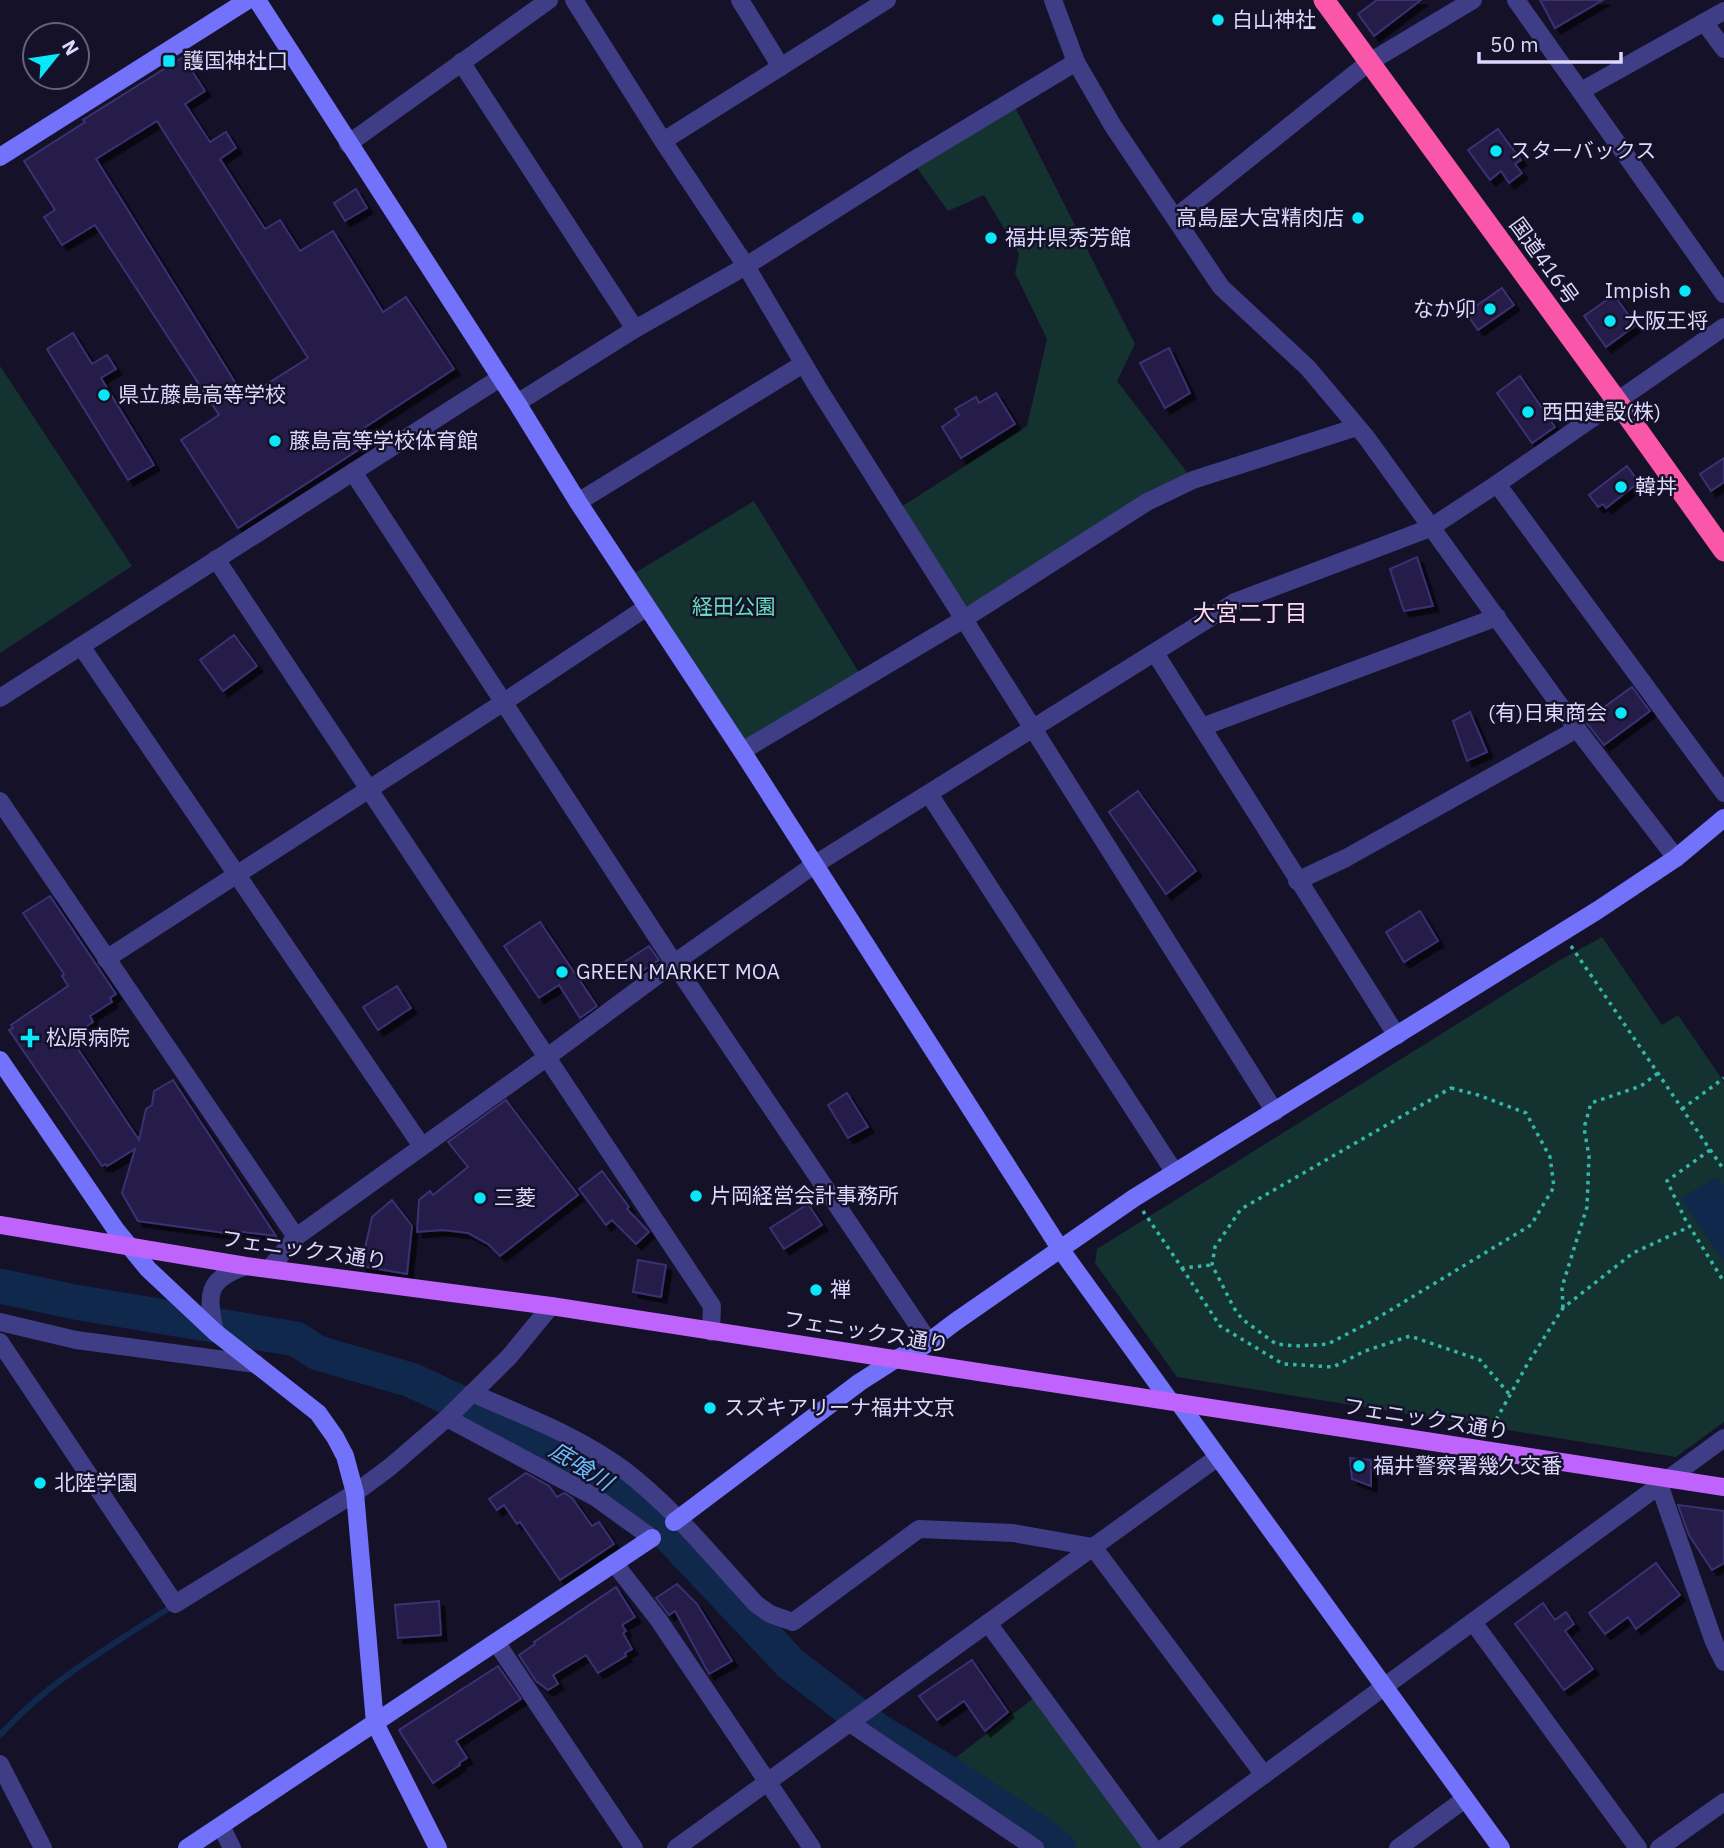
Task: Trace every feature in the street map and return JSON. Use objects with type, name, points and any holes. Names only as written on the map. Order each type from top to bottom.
[{"type":"highway","name":"国道416号","points":[[1324,0],[1724,551]]},
{"type":"main road","name":"フェニックス通り","points":[[0,1224],[246,1266],[551,1307],[1175,1402],[1663,1481],[1724,1487]]},
{"type":"street","points":[[0,157],[248,0]]},
{"type":"street","points":[[257,0],[1061,1250],[1218,1457],[1500,1848]]},
{"type":"street","points":[[348,144],[549,0]]},
{"type":"street","points":[[574,0],[746,266],[803,365],[1275,1112]]},
{"type":"street","points":[[740,0],[781,66]]},
{"type":"street","points":[[663,141],[887,0]]},
{"type":"street","points":[[1053,0],[1076,62],[1113,126],[1221,287],[1308,368],[1357,427],[1577,729],[1676,858]]},
{"type":"street","points":[[1176,217],[1368,63],[1473,0]]},
{"type":"street","points":[[1516,0],[1724,294]]},
{"type":"street","points":[[1581,91],[1724,11]]},
{"type":"street","points":[[1704,22],[1724,49]]},
{"type":"street","points":[[461,62],[635,329]]},
{"type":"street","points":[[517,403],[635,329],[746,266],[1076,62]]},
{"type":"street","points":[[269,1269],[296,1237],[814,865],[1235,602],[1430,528],[1724,327]]},
{"type":"street","points":[[578,502],[803,365]]},
{"type":"street","points":[[0,698],[500,378]]},
{"type":"street","points":[[742,751],[964,618],[1147,502],[1193,480],[1357,427]]},
{"type":"street","points":[[353,472],[674,963],[929,1342]]},
{"type":"street","points":[[1497,484],[1724,793]]},
{"type":"street","points":[[216,559],[712,1306],[711,1332]]},
{"type":"street","points":[[106,959],[505,702],[647,607]]},
{"type":"street","points":[[1202,727],[1497,617]]},
{"type":"street","points":[[81,646],[421,1145]]},
{"type":"street","points":[[1155,653],[1397,1036]]},
{"type":"street","points":[[1297,881],[1346,858],[1577,729]]},
{"type":"street","points":[[929,793],[1175,1173]]},
{"type":"street","points":[[0,801],[296,1237]]},
{"type":"street","points":[[676,1521],[860,1382],[929,1342],[1134,1198],[1562,933],[1676,858],[1724,818]]},
{"type":"street","points":[[0,1060],[127,1245],[174,1295],[215,1332],[307,1404],[325,1422],[345,1456],[355,1493],[375,1723],[438,1848]]},
{"type":"street","points":[[215,1332],[209,1300],[213,1287],[221,1277],[246,1266]]},
{"type":"street","points":[[0,1342],[175,1604],[355,1493],[390,1467],[447,1418],[509,1357],[551,1307]]},
{"type":"street","points":[[0,1322],[76,1340],[252,1361]]},
{"type":"street","points":[[472,1393],[589,1447],[626,1471],[755,1604],[770,1614],[793,1622],[919,1529],[1013,1533],[1093,1547],[1264,1775]]},
{"type":"street","points":[[187,1848],[652,1538],[595,1497],[447,1418]]},
{"type":"street","points":[[1164,1848],[1724,1438]]},
{"type":"street","points":[[676,1848],[1218,1457]]},
{"type":"street","points":[[1663,1481],[1719,1640],[1724,1662]]},
{"type":"street","points":[[614,1563],[657,1619],[812,1848]]},
{"type":"street","points":[[1473,1622],[1638,1848]]},
{"type":"street","points":[[988,1623],[1153,1848]]},
{"type":"street","points":[[496,1642],[634,1848]]},
{"type":"street","points":[[850,1723],[1035,1848]]},
{"type":"street","points":[[0,1764],[43,1848]]},
{"type":"street","points":[[1398,1848],[1465,1799]]},
{"type":"street","points":[[1659,1848],[1724,1802]]},
{"type":"street","points":[[220,1826],[232,1848]]},
{"type":"path","points":[[1562,933],[1724,1170]]},
{"type":"path","points":[[1563,1308],[1562,1287],[1587,1207],[1589,1156],[1584,1128],[1591,1103],[1642,1086],[1658,1073]]},
{"type":"path","points":[[1682,1108],[1724,1078]]},
{"type":"path","points":[[1451,1088],[1526,1112],[1550,1157],[1553,1186],[1531,1225],[1374,1320],[1328,1344],[1276,1344],[1242,1319],[1212,1265],[1215,1247],[1241,1209],[1451,1088]]},
{"type":"path","points":[[1710,1150],[1667,1181],[1689,1227],[1724,1282]]},
{"type":"path","points":[[1134,1198],[1220,1326],[1283,1364],[1333,1367],[1365,1351],[1410,1336],[1480,1360],[1510,1395]]},
{"type":"path","points":[[1492,1427],[1563,1308],[1633,1253],[1689,1227]]},
{"type":"path","points":[[1182,1268],[1212,1265]]},
{"type":"green space","points":[[1008,93],[1135,344],[1117,381],[1193,480],[962,616],[895,511],[1027,426],[1047,339],[1015,273],[1019,254],[984,195],[948,211],[912,161]]},
{"type":"green space","points":[[0,366],[132,566],[0,653]]},
{"type":"green space","name":"経田公園","points":[[754,501],[863,679],[742,751],[628,577]]},
{"type":"green space","points":[[1602,937],[1662,1025],[1678,1015],[1724,1082],[1724,1422],[1676,1457],[1177,1377],[1095,1263],[1097,1249],[1558,961]]},
{"type":"green space","points":[[1039,1694],[1153,1848],[1057,1848],[946,1765]]},
{"type":"water","points":[[1718,1177],[1724,1186],[1724,1263],[1681,1198]]},
{"type":"building","points":[[1377,0],[1421,0],[1374,36],[1358,14]]},
{"type":"building","points":[[1540,0],[1603,0],[1555,28]]},
{"type":"building","points":[[183,57],[205,91],[185,104],[210,142],[226,132],[236,148],[220,159],[265,229],[280,220],[300,251],[333,231],[383,312],[406,297],[454,369],[361,430],[369,443],[238,528],[181,440],[219,415],[95,225],[62,245],[44,217],[55,210],[24,161],[85,122],[83,120]],"holes":[[[157,121],[308,358],[245,398],[96,159]]]},
{"type":"building","points":[[1498,129],[1521,160],[1515,164],[1522,173],[1509,183],[1501,171],[1490,180],[1468,150]]},
{"type":"building","points":[[356,189],[367,208],[345,221],[334,203]]},
{"type":"building","name":"なか卯","points":[[1502,288],[1514,305],[1478,330],[1466,313]]},
{"type":"building","name":"大阪王将","points":[[1614,295],[1636,325],[1606,347],[1584,316]]},
{"type":"building","points":[[73,333],[92,364],[107,355],[116,369],[101,378],[154,465],[128,480],[47,349]]},
{"type":"building","points":[[1169,348],[1190,393],[1165,408],[1140,363]]},
{"type":"building","points":[[1520,376],[1555,427],[1532,443],[1497,393]]},
{"type":"building","points":[[996,393],[1015,424],[961,458],[942,427],[959,415],[955,409],[976,397],[979,403]]},
{"type":"building","points":[[1724,458],[1724,482],[1711,491],[1700,474]]},
{"type":"building","points":[[1627,466],[1639,482],[1606,508],[1603,504],[1598,507],[1589,495]]},
{"type":"building","points":[[1417,557],[1433,606],[1404,611],[1390,569]]},
{"type":"building","points":[[234,635],[257,666],[223,691],[200,660]]},
{"type":"building","points":[[1632,687],[1650,711],[1604,745],[1585,721]]},
{"type":"building","points":[[1470,712],[1487,752],[1467,761],[1453,721]]},
{"type":"building","points":[[1138,791],[1196,871],[1166,894],[1109,812]]},
{"type":"building","points":[[50,896],[116,994],[110,998],[112,1002],[90,1016],[93,1022],[70,1037],[139,1140],[146,1109],[152,1105],[154,1091],[173,1080],[276,1236],[236,1231],[232,1234],[138,1221],[122,1193],[135,1149],[107,1166],[102,1166],[9,1030],[13,1028],[11,1025],[68,986],[62,976],[64,974],[23,913]]},
{"type":"building","points":[[1420,911],[1438,941],[1404,962],[1386,932]]},
{"type":"building","points":[[540,922],[597,1006],[580,1018],[559,985],[539,998],[504,946]]},
{"type":"building","points":[[649,946],[659,960],[630,979],[621,964]]},
{"type":"building","points":[[397,986],[411,1008],[378,1030],[363,1007]]},
{"type":"building","points":[[847,1093],[868,1127],[848,1138],[828,1105]]},
{"type":"building","points":[[506,1100],[578,1195],[500,1256],[488,1244],[468,1233],[443,1230],[417,1232],[419,1200],[430,1191],[433,1195],[468,1167],[448,1142]]},
{"type":"building","points":[[602,1171],[629,1207],[627,1209],[649,1232],[636,1244],[612,1220],[606,1225],[579,1189]]},
{"type":"building","points":[[392,1200],[412,1226],[407,1274],[361,1266],[372,1217]]},
{"type":"building","points":[[808,1204],[822,1225],[784,1249],[770,1228]]},
{"type":"building","points":[[638,1260],[666,1265],[661,1297],[633,1292]]},
{"type":"building","points":[[1350,1458],[1371,1460],[1371,1486],[1352,1479]]},
{"type":"building","points":[[526,1473],[549,1486],[557,1497],[564,1493],[572,1498],[592,1526],[599,1522],[614,1544],[560,1580],[520,1522],[517,1524],[504,1505],[497,1510],[489,1499]]},
{"type":"building","points":[[1678,1505],[1724,1511],[1724,1563],[1712,1570],[1689,1535]]},
{"type":"building","points":[[1656,1563],[1680,1595],[1636,1629],[1628,1617],[1605,1634],[1589,1613]]},
{"type":"building","points":[[677,1584],[697,1604],[732,1661],[709,1674],[675,1611],[669,1615],[656,1598]]},
{"type":"building","points":[[616,1587],[635,1617],[622,1625],[626,1631],[623,1633],[632,1649],[625,1653],[626,1656],[598,1673],[586,1655],[553,1675],[558,1684],[548,1690],[536,1681],[519,1655]]},
{"type":"building","points":[[439,1601],[441,1635],[398,1638],[395,1605]]},
{"type":"building","points":[[1543,1603],[1555,1620],[1566,1612],[1574,1624],[1565,1631],[1593,1669],[1564,1690],[1515,1624]]},
{"type":"building","points":[[972,1660],[1008,1712],[985,1731],[964,1701],[937,1720],[919,1696]]},
{"type":"building","points":[[498,1666],[521,1699],[456,1741],[467,1758],[433,1783],[399,1730]]},
{"type":"waterway","name":"底喰川","points":[[0,1286],[75,1302],[296,1339],[318,1353],[411,1380],[547,1443],[606,1479],[654,1519],[790,1663],[878,1731],[938,1767],[1059,1848]]},
{"type":"waterway","points":[[0,1735],[61,1680],[174,1605]]},
{"type":"place","name":"白山神社","points":[[1218,20]]},
{"type":"place","name":"護国神社口","points":[[169,61]]},
{"type":"place","name":"スターバックス","points":[[1496,151]]},
{"type":"place","name":"高島屋大宮精肉店","points":[[1358,218]]},
{"type":"place","name":"福井県秀芳館","points":[[991,238]]},
{"type":"place","name":"Impish","points":[[1685,291]]},
{"type":"place","name":"なか卯","points":[[1490,309]]},
{"type":"place","name":"大阪王将","points":[[1610,321]]},
{"type":"place","name":"県立藤島高等学校","points":[[104,395]]},
{"type":"place","name":"西田建設(株)","points":[[1528,412]]},
{"type":"place","name":"藤島高等学校体育館","points":[[275,441]]},
{"type":"place","name":"韓丼","points":[[1621,487]]},
{"type":"place","name":"(有)日東商会","points":[[1621,713]]},
{"type":"place","name":"GREEN MARKET MOA","points":[[562,972]]},
{"type":"place","name":"松原病院","points":[[30,1038]]},
{"type":"place","name":"片岡経営会計事務所","points":[[696,1196]]},
{"type":"place","name":"三菱","points":[[480,1198]]},
{"type":"place","name":"禅","points":[[816,1290]]},
{"type":"place","name":"スズキアリーナ福井文京","points":[[710,1408]]},
{"type":"place","name":"福井警察署幾久交番","points":[[1359,1466]]},
{"type":"place","name":"北陸学園","points":[[40,1483]]},
{"type":"district","name":"大宮二丁目","points":[[1250,613]]}]
